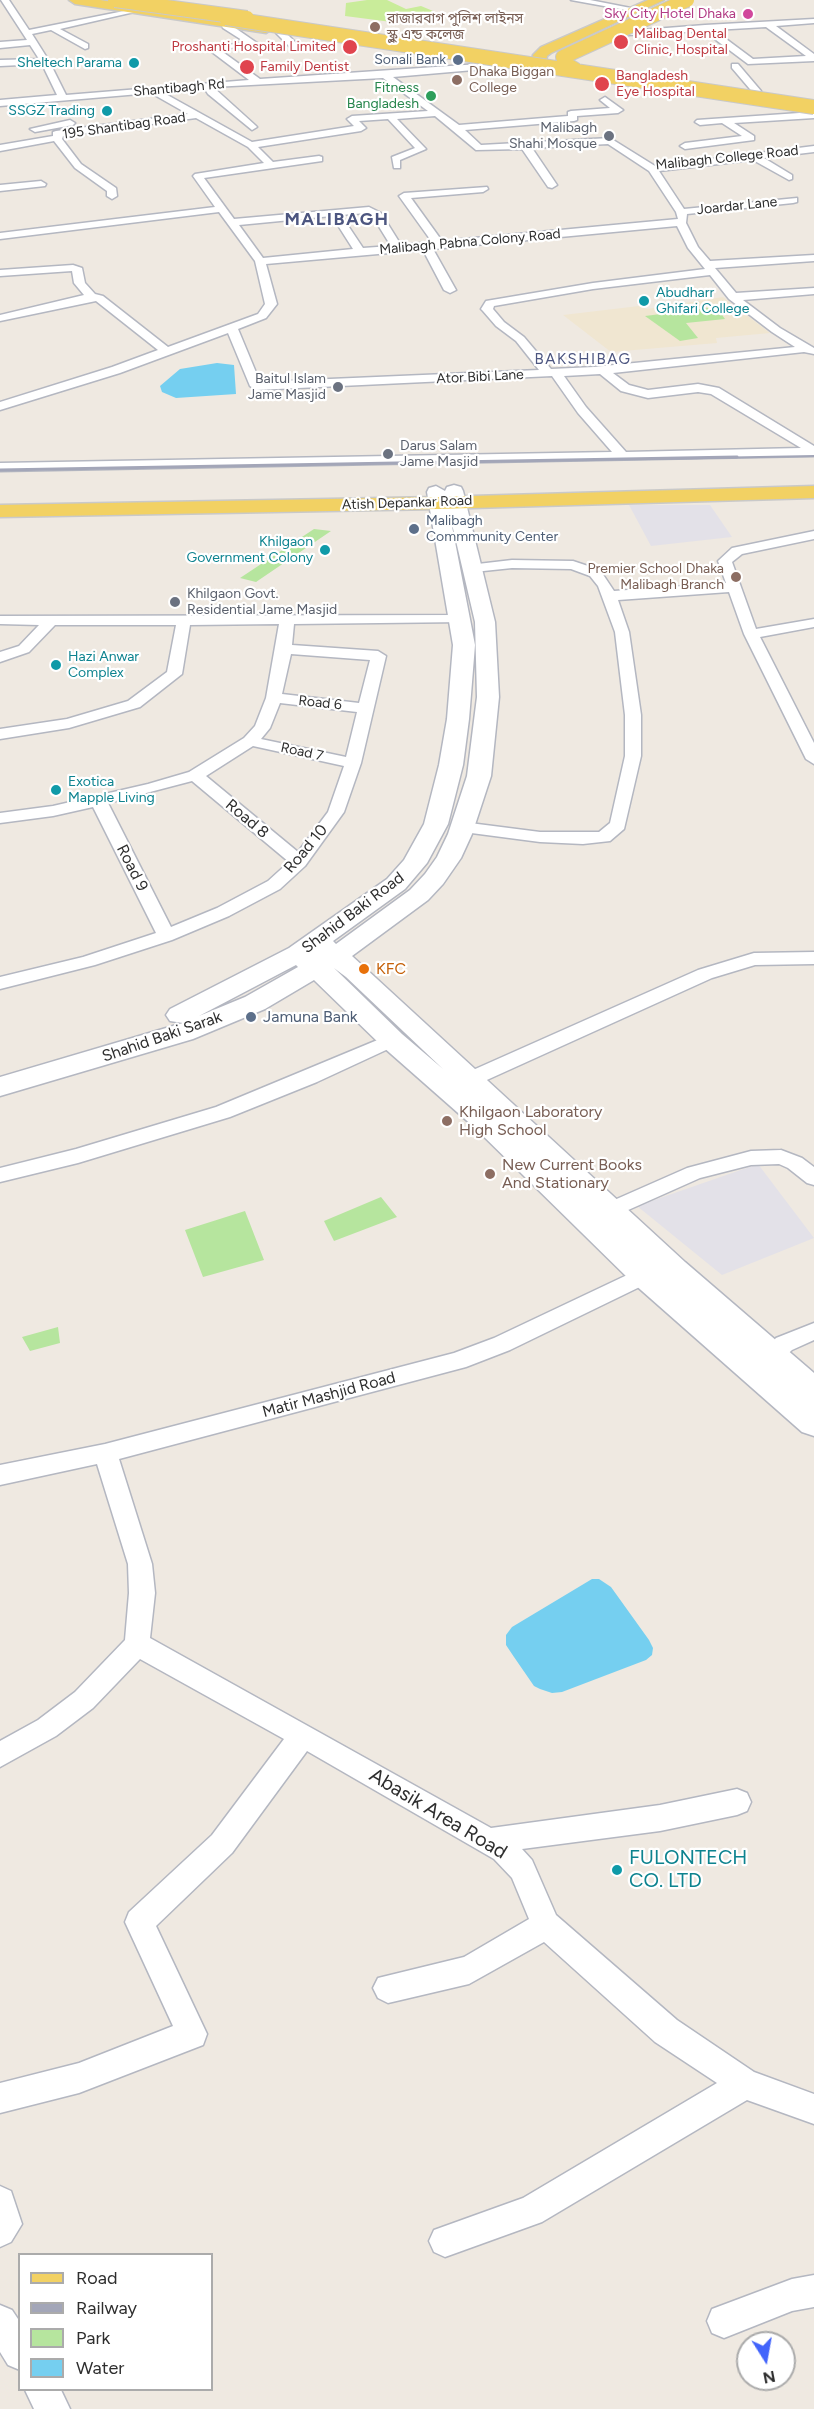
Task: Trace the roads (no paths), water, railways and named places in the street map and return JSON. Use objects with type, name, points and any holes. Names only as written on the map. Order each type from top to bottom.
[{"type":"main road","points":[[75,0],[142,5],[558,68],[566,64],[564,57],[585,45],[687,0]]},
{"type":"main road","points":[[100,0],[814,106]]},
{"type":"main road","points":[[115,0],[293,25],[558,68],[605,42]]},
{"type":"main road","points":[[558,68],[540,55],[546,50],[658,0]]},
{"type":"main road","points":[[558,68],[549,61],[549,57],[557,51],[667,0]]},
{"type":"main road","points":[[558,68],[560,58],[564,53],[676,0]]},
{"type":"main road","points":[[273,29],[521,68],[558,68],[573,63],[573,59],[605,42],[634,33],[694,0]]},
{"type":"main road","points":[[142,5],[231,24],[758,93],[814,106]]},
{"type":"main road","name":"Atish Depankar Road","points":[[0,511],[446,497],[814,482]]},
{"type":"main road","name":"Atish Depankar Road","points":[[0,501],[814,492]]},
{"type":"street","points":[[5,0],[45,61],[63,98]]},
{"type":"street","points":[[574,0],[637,10]]},
{"type":"street","points":[[26,33],[142,5]]},
{"type":"street","points":[[634,33],[814,21]]},
{"type":"street","points":[[767,23],[814,58]]},
{"type":"street","points":[[231,24],[226,26],[253,43],[212,49],[258,82]]},
{"type":"street","points":[[705,27],[751,62],[814,58]]},
{"type":"street","points":[[53,28],[85,46]]},
{"type":"street","points":[[273,29],[295,47]]},
{"type":"street","points":[[634,33],[652,41]]},
{"type":"street","points":[[0,45],[33,42]]},
{"type":"street","points":[[0,63],[45,61]]},
{"type":"street","name":"Shantibagh Rd","points":[[0,103],[207,85],[385,75],[502,65],[558,68]]},
{"type":"street","points":[[735,66],[758,93]]},
{"type":"street","name":"Malibagh College Road","points":[[385,75],[457,128],[478,148],[610,141],[653,169],[814,149]]},
{"type":"street","points":[[207,85],[211,92],[252,127]]},
{"type":"street","points":[[153,90],[251,145],[271,165]]},
{"type":"street","name":"195 Shantibag Road","points":[[147,101],[168,98]]},
{"type":"street","points":[[457,128],[574,118],[571,114],[618,110],[605,100]]},
{"type":"street","points":[[251,145],[362,128],[352,119],[435,113]]},
{"type":"street","name":"195 Shantibag Road","points":[[34,129],[124,114]]},
{"type":"street","name":"195 Shantibag Road","points":[[0,148],[59,137],[56,134],[198,115]]},
{"type":"street","points":[[700,122],[814,115]]},
{"type":"street","points":[[390,116],[421,149],[395,159],[397,166]]},
{"type":"street","points":[[685,146],[751,138],[725,121]]},
{"type":"street","points":[[56,138],[78,166],[112,190],[112,196]]},
{"type":"street","points":[[526,147],[552,185]]},
{"type":"street","points":[[802,150],[814,160]]},
{"type":"street","name":"Joardar Lane","points":[[752,155],[789,177]]},
{"type":"street","points":[[0,406],[116,370],[262,316],[271,304],[260,261],[198,176],[319,159]]},
{"type":"street","points":[[653,169],[681,217],[693,248],[733,297],[814,353]]},
{"type":"street","points":[[0,188],[41,184]]},
{"type":"street","points":[[439,245],[404,195],[483,189]]},
{"type":"street","name":"Joardar Lane","points":[[681,217],[793,200]]},
{"type":"street","points":[[0,237],[221,209]]},
{"type":"street","points":[[232,222],[334,212],[372,211],[398,248]]},
{"type":"street","points":[[334,212],[360,252]]},
{"type":"street","name":"Malibagh Pabna Colony Road","points":[[260,261],[439,245],[681,217]]},
{"type":"street","points":[[426,246],[450,290]]},
{"type":"street","points":[[621,454],[520,339],[487,309],[490,303],[708,268],[814,258]]},
{"type":"street","points":[[0,273],[73,268],[78,270],[80,283],[91,297]]},
{"type":"street","points":[[733,297],[814,291]]},
{"type":"street","points":[[0,318],[91,297],[99,298],[166,351]]},
{"type":"street","name":"Ator Bibi Lane","points":[[231,326],[256,387],[602,370],[799,350],[802,346]]},
{"type":"street","points":[[602,370],[625,388],[648,394],[698,388],[715,391],[814,451]]},
{"type":"street","points":[[0,467],[814,451]]},
{"type":"street","points":[[317,955],[419,895],[448,858],[479,776],[488,697],[485,622],[474,567],[446,497]]},
{"type":"street","name":"Shahid Baki Road","points":[[0,1072],[177,1017],[317,955],[396,884],[415,863],[436,824],[451,765],[458,719],[464,645],[446,497]]},
{"type":"street","points":[[814,535],[737,550],[725,561],[751,634],[814,759]]},
{"type":"street","points":[[462,826],[540,837],[583,839],[604,837],[618,825],[633,756],[633,715],[622,632],[605,585],[595,573],[573,565],[512,564],[474,567]]},
{"type":"street","points":[[610,596],[733,587]]},
{"type":"street","points":[[0,620],[460,619]]},
{"type":"street","points":[[0,734],[69,723],[134,704],[174,674],[184,620]]},
{"type":"street","points":[[0,818],[53,811],[152,788],[195,775],[250,741],[262,728],[274,698],[284,650],[287,620]]},
{"type":"street","points":[[0,657],[24,649],[51,621]]},
{"type":"street","points":[[751,634],[814,623]]},
{"type":"street","name":"Road 10","points":[[0,983],[89,961],[166,936],[223,912],[274,885],[299,862],[336,812],[353,763],[378,656],[284,650]]},
{"type":"street","name":"Road 6","points":[[274,698],[366,708]]},
{"type":"street","name":"Road 7","points":[[250,741],[353,763]]},
{"type":"street","name":"Road 8","points":[[195,775],[299,862]]},
{"type":"street","name":"Road 9","points":[[98,801],[166,936]]},
{"type":"street","points":[[317,955],[392,1040],[484,1120],[644,1275],[814,1423]]},
{"type":"street","points":[[317,955],[471,1079],[674,1270],[814,1392]]},
{"type":"street","name":"Shahid Baki Sarak","points":[[0,1087],[183,1033],[255,1003],[317,955]]},
{"type":"street","points":[[471,1079],[705,974],[754,959],[814,958]]},
{"type":"street","points":[[0,1175],[78,1156],[223,1112],[310,1077],[392,1040]]},
{"type":"street","points":[[610,1210],[694,1173],[751,1158],[781,1157],[795,1163],[814,1178]]},
{"type":"street","name":"Matir Mashjid Road","points":[[0,1475],[105,1453],[458,1361],[502,1344],[644,1275]]},
{"type":"street","points":[[772,1355],[784,1344],[814,1331]]},
{"type":"street","points":[[0,1755],[47,1728],[84,1700],[137,1644],[142,1593],[140,1564],[105,1453]]},
{"type":"street","name":"Abasik Area Road","points":[[137,1644],[303,1735],[504,1850],[522,1869],[546,1925],[666,2031],[745,2084],[814,2109]]},
{"type":"street","points":[[0,2098],[79,2078],[192,2034],[139,1922],[222,1844],[303,1735]]},
{"type":"street","points":[[488,1841],[660,1818],[737,1802]]},
{"type":"street","points":[[388,1989],[469,1970],[546,1925]]},
{"type":"street","points":[[445,2241],[531,2211],[745,2084]]},
{"type":"street","points":[[724,2321],[792,2295],[814,2291]]},
{"type":"street","points":[[0,2322],[18,2350]]},
{"type":"street","points":[[43,2391],[53,2409]]},
{"type":"water","points":[[217,363],[234,365],[236,394],[176,398],[162,392],[160,386],[180,369]]},
{"type":"water","points":[[592,1579],[599,1579],[611,1587],[649,1640],[653,1648],[652,1655],[646,1660],[562,1692],[552,1693],[534,1686],[506,1645],[506,1635],[512,1627]]},
{"type":"railway","points":[[650,459],[814,456]]},
{"type":"railway","points":[[0,470],[737,457]]},
{"type":"place","name":"Sky City Hotel Dhaka","points":[[748,14]]},
{"type":"place","name":"রাজারবাগ পুলিশ লাইনস স্কুল এন্ড কলেজ","points":[[375,27]]},
{"type":"place","name":"Malibag Dental Clinic, Hospital","points":[[621,42]]},
{"type":"place","name":"Proshanti Hospital Limited","points":[[350,47]]},
{"type":"place","name":"Sonali Bank","points":[[458,60]]},
{"type":"place","name":"Sheltech Parama","points":[[134,63]]},
{"type":"place","name":"Family Dentist","points":[[247,67]]},
{"type":"place","name":"Dhaka Biggan College","points":[[457,80]]},
{"type":"place","name":"Bangladesh Eye Hospital","points":[[602,84]]},
{"type":"place","name":"Fitness Bangladesh","points":[[431,96]]},
{"type":"place","name":"SSGZ Trading","points":[[107,111]]},
{"type":"place","name":"Malibagh Shahi Mosque","points":[[609,136]]},
{"type":"place","name":"Abudharr Ghifari College","points":[[644,301]]},
{"type":"place","name":"Baitul Islam Jame Masjid","points":[[338,387]]},
{"type":"place","name":"Darus Salam Jame Masjid","points":[[388,454]]},
{"type":"place","name":"Malibagh Commmunity Center","points":[[414,529]]},
{"type":"place","name":"Khilgaon Government Colony","points":[[325,550]]},
{"type":"place","name":"Premier School Dhaka Malibagh Branch","points":[[736,577]]},
{"type":"place","name":"Khilgaon Govt. Residential Jame Masjid","points":[[175,602]]},
{"type":"place","name":"Hazi Anwar Complex","points":[[56,665]]},
{"type":"place","name":"Exotica Mapple Living","points":[[56,790]]},
{"type":"place","name":"KFC","points":[[364,969]]},
{"type":"place","name":"Jamuna Bank","points":[[251,1017]]},
{"type":"place","name":"Khilgaon Laboratory High School","points":[[447,1121]]},
{"type":"place","name":"New Current Books And Stationary","points":[[490,1174]]},
{"type":"place","name":"FULONTECH CO. LTD","points":[[617,1870]]},
{"type":"district","name":"MALIBAGH","points":[[337,220]]},
{"type":"district","name":"BAKSHIBAG","points":[[583,360]]}]
